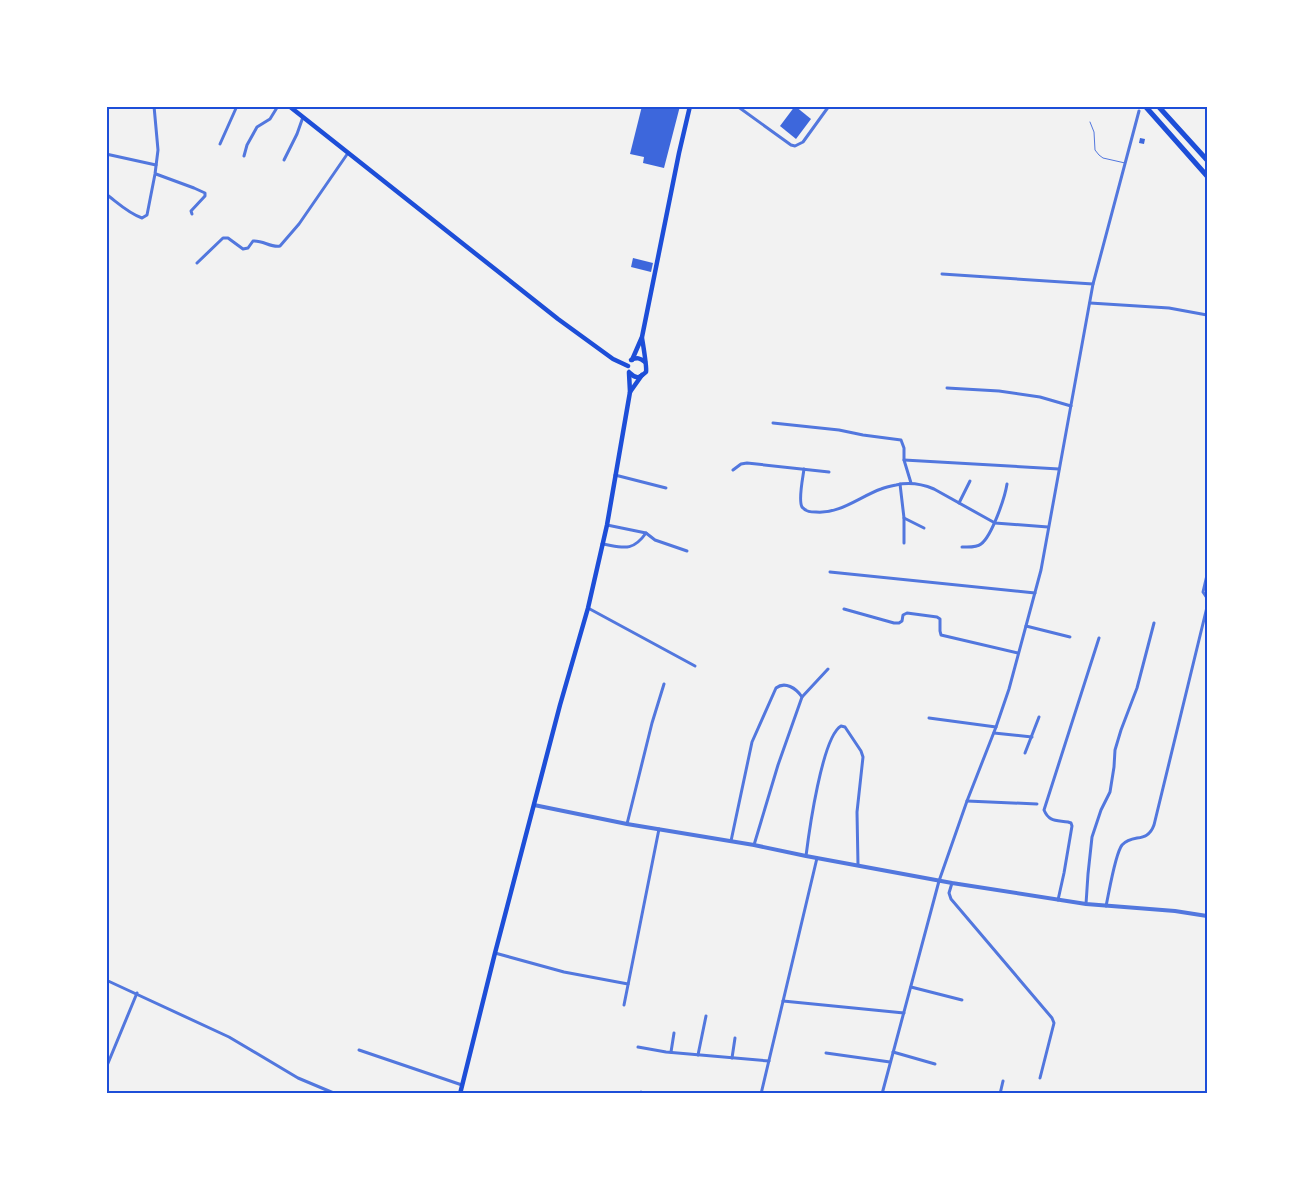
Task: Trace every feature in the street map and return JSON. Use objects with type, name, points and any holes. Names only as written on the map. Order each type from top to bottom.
[{"type":"highway","points":[[1145,106],[1207,176]]},
{"type":"highway","points":[[1158,106],[1207,160]]},
{"type":"main road","points":[[460,1094],[560,705],[588,608],[607,525],[630,392],[628,366],[642,337],[690,106]]},
{"type":"main road","points":[[292,107],[558,319],[613,359],[628,366]]},
{"type":"main road","points":[[630,392],[646,372],[647,367],[642,337]]},
{"type":"main road","points":[[632,360],[636,358],[645,362]]},
{"type":"main road","points":[[629,373],[633,376],[642,376]]},
{"type":"street","points":[[106,194],[124,208],[142,218],[148,211],[158,150],[154,106]]},
{"type":"street","points":[[220,144],[237,106]]},
{"type":"street","points":[[244,156],[247,145],[257,128],[270,119],[278,106]]},
{"type":"street","points":[[737,106],[791,145],[796,146],[803,142],[829,106]]},
{"type":"street","points":[[882,1094],[939,881],[1009,689],[1035,593],[1041,570],[1093,284],[1139,111]]},
{"type":"street","points":[[284,160],[303,117]]},
{"type":"street","points":[[197,263],[223,238],[228,238],[243,249],[248,248],[254,240],[272,246],[280,246],[299,224],[348,153]]},
{"type":"street","points":[[106,154],[156,165]]},
{"type":"street","points":[[155,174],[205,194],[191,211],[192,214]]},
{"type":"street","points":[[942,274],[1093,284]]},
{"type":"street","points":[[1090,303],[1169,308],[1207,315]]},
{"type":"street","points":[[947,388],[998,391],[1040,397],[1071,406]]},
{"type":"street","points":[[773,424],[839,430],[863,436],[901,440],[904,448],[904,460],[911,483]]},
{"type":"street","points":[[904,460],[1059,469]]},
{"type":"street","points":[[733,470],[741,464],[747,463],[829,472]]},
{"type":"street","points":[[804,469],[800,501],[803,508],[808,511],[825,513],[838,510],[882,489],[911,483],[934,489],[995,522],[1048,527]]},
{"type":"street","points":[[615,475],[666,488]]},
{"type":"street","points":[[959,503],[970,481]]},
{"type":"street","points":[[900,484],[904,518],[904,544]]},
{"type":"street","points":[[962,547],[981,544],[995,522],[1007,484]]},
{"type":"street","points":[[904,518],[924,528]]},
{"type":"street","points":[[607,525],[646,533],[655,540],[687,551]]},
{"type":"street","points":[[602,544],[626,548],[638,542],[646,533]]},
{"type":"street","points":[[830,572],[1035,593]]},
{"type":"street","points":[[1207,576],[1203,592],[1207,598]]},
{"type":"street","points":[[1106,906],[1120,848],[1129,839],[1147,835],[1154,825],[1207,607]]},
{"type":"street","points":[[588,608],[695,666]]},
{"type":"street","points":[[844,609],[894,623],[902,621],[903,615],[907,613],[937,617],[940,618],[941,635],[1018,653]]},
{"type":"street","points":[[1086,904],[1092,837],[1101,810],[1110,792],[1115,750],[1137,688],[1154,623]]},
{"type":"street","points":[[1026,626],[1070,637]]},
{"type":"street","points":[[1058,900],[1072,826],[1068,822],[1051,820],[1044,810],[1098,638]]},
{"type":"street","points":[[754,845],[778,765],[802,697],[828,669]]},
{"type":"street","points":[[626,824],[664,684]]},
{"type":"street","points":[[731,841],[752,742],[776,688],[780,684],[786,684],[799,692],[802,697]]},
{"type":"street","points":[[1026,753],[1040,717]]},
{"type":"street","points":[[929,718],[996,727]]},
{"type":"street","points":[[806,856],[816,790],[828,747],[834,733],[841,726],[845,727],[863,757],[858,812],[858,865]]},
{"type":"street","points":[[994,733],[1032,737]]},
{"type":"street","points":[[967,800],[1037,804]]},
{"type":"street","points":[[534,805],[626,824],[754,845],[952,884],[1086,904],[1175,911],[1207,916]]},
{"type":"street","points":[[624,1005],[659,830]]},
{"type":"street","points":[[761,1094],[817,858]]},
{"type":"street","points":[[952,884],[949,892],[951,899],[1052,1018],[1054,1024],[1040,1078]]},
{"type":"street","points":[[495,953],[564,972],[628,984]]},
{"type":"street","points":[[106,980],[229,1037],[298,1078],[336,1094]]},
{"type":"street","points":[[911,987],[962,1000]]},
{"type":"street","points":[[106,1068],[137,993]]},
{"type":"street","points":[[783,1001],[904,1014]]},
{"type":"street","points":[[698,1055],[706,1016]]},
{"type":"street","points":[[671,1052],[674,1032]]},
{"type":"street","points":[[732,1058],[735,1038]]},
{"type":"street","points":[[638,1047],[769,1062]]},
{"type":"street","points":[[359,1050],[462,1085]]},
{"type":"street","points":[[894,1052],[935,1064]]},
{"type":"street","points":[[826,1053],[890,1062]]},
{"type":"street","points":[[1000,1094],[1002,1081]]},
{"type":"lane","points":[[1090,122],[1094,132],[1095,150],[1098,156],[1125,163]]},
{"type":"building","points":[[642,106],[680,106],[664,168],[643,163],[644,157],[630,154]]},
{"type":"building","points":[[795,106],[811,119],[796,139],[780,126]]},
{"type":"building","points":[[1013,106],[1026,106],[1023,109]]},
{"type":"building","points":[[1140,138],[1145,139],[1144,144],[1139,143]]},
{"type":"building","points":[[633,258],[653,263],[651,272],[631,267]]}]
